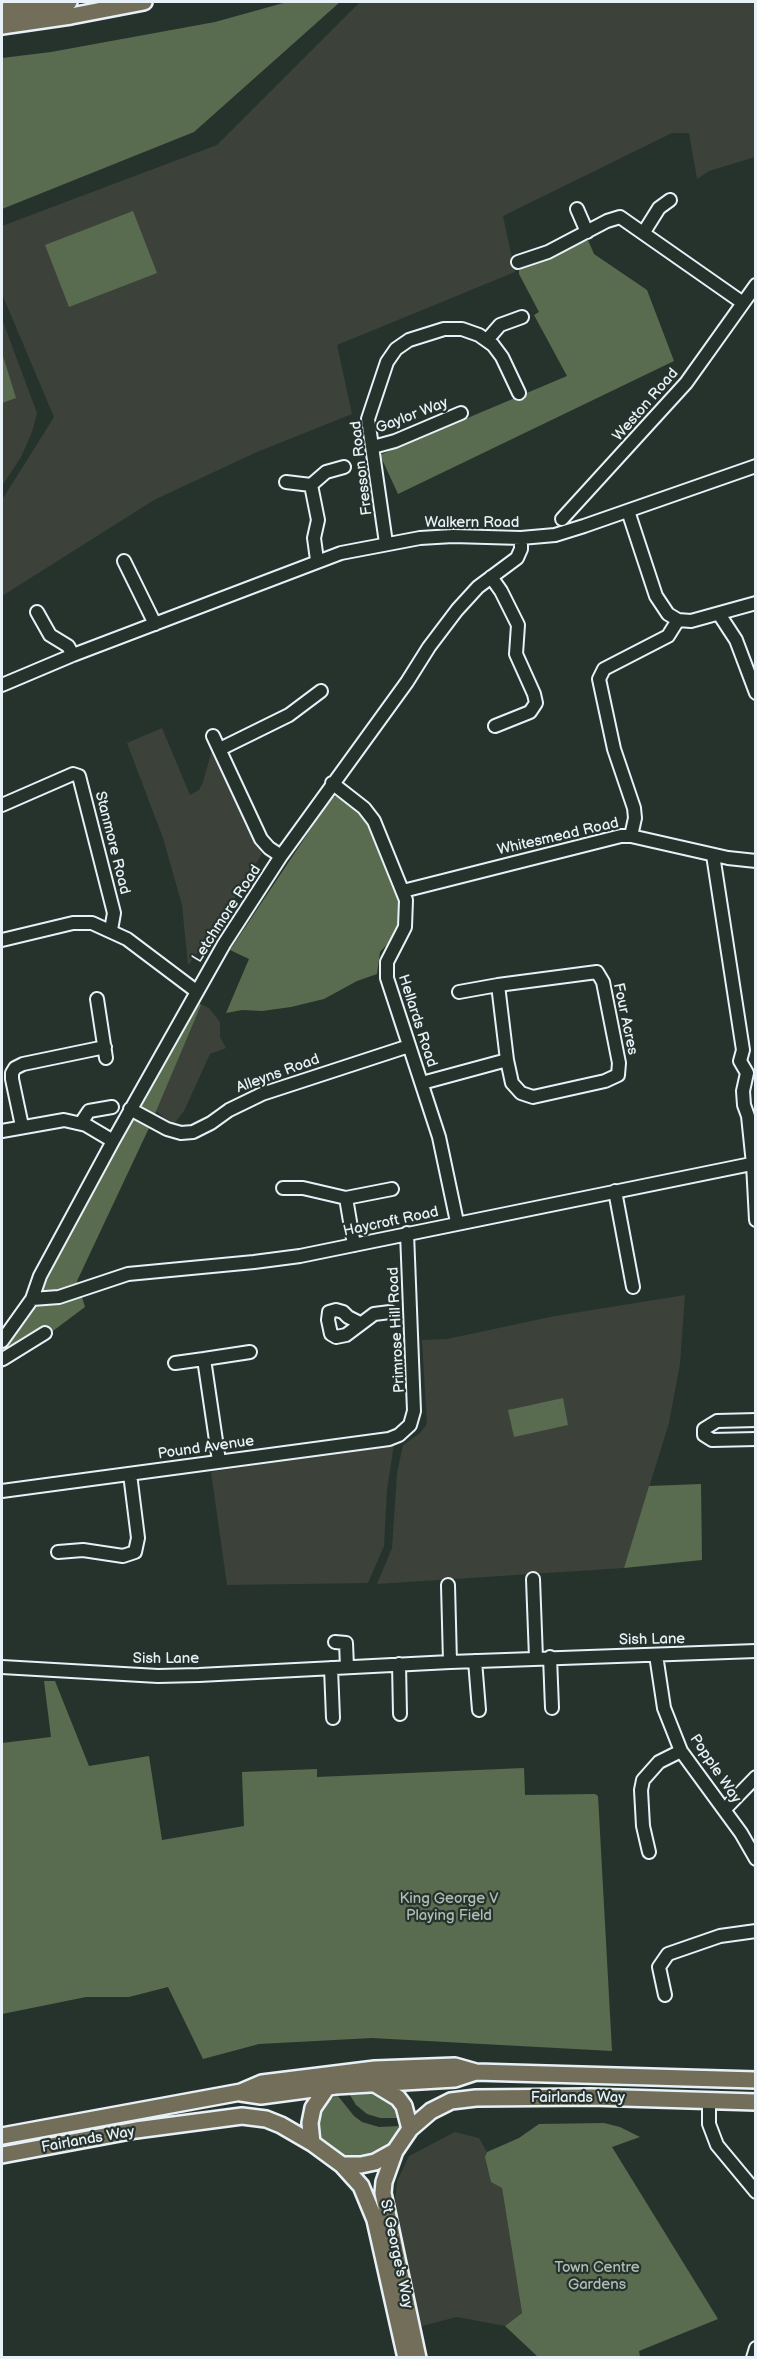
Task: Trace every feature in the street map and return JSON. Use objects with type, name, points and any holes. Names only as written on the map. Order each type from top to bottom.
[{"type":"main road","points":[[2,11],[69,2]]},
{"type":"main road","points":[[2,26],[144,2]]},
{"type":"main road","name":"Fairlands Way","points":[[2,2136],[241,2092],[262,2082],[347,2071],[455,2066],[476,2072],[756,2080]]},
{"type":"main road","name":"Fairlands Way","points":[[241,2092],[261,2096],[336,2086],[455,2079],[476,2072]]},
{"type":"main road","points":[[374,2084],[398,2098],[404,2106],[410,2129]]},
{"type":"main road","points":[[312,2143],[310,2123],[313,2108],[326,2089]]},
{"type":"main road","name":"Fairlands Way","points":[[395,2151],[410,2129],[431,2111],[451,2101],[476,2098],[591,2097],[756,2102]]},
{"type":"main road","name":"Fairlands Way","points":[[2,2155],[136,2130],[242,2116],[266,2119],[312,2143],[342,2165]]},
{"type":"main road","points":[[342,2165],[375,2162],[395,2151]]},
{"type":"main road","name":"St George's Way","points":[[395,2151],[384,2182],[383,2193],[418,2358]]},
{"type":"main road","name":"St George's Way","points":[[342,2165],[361,2186],[375,2220],[406,2358]]},
{"type":"street","points":[[644,232],[659,208],[670,200]]},
{"type":"street","points":[[577,209],[586,232]]},
{"type":"street","points":[[518,262],[553,250],[564,242],[613,218],[625,219],[749,301]]},
{"type":"street","name":"Weston Road","points":[[562,519],[664,410],[749,301],[756,285]]},
{"type":"street","points":[[519,393],[502,357],[487,340],[500,325],[522,317]]},
{"type":"street","name":"Fresson Road","points":[[386,543],[368,419],[387,362],[396,349],[410,340],[444,329],[471,332],[487,340]]},
{"type":"street","name":"Gaylor Way","points":[[373,447],[396,441],[461,413]]},
{"type":"street","name":"Walkern Road","points":[[2,685],[317,560],[358,548],[453,536],[521,538],[555,535],[756,466]]},
{"type":"street","points":[[286,482],[311,485],[326,472],[344,467]]},
{"type":"street","points":[[311,485],[318,520],[314,538],[317,560]]},
{"type":"street","points":[[628,511],[660,603],[668,614],[678,620],[691,621],[756,603]]},
{"type":"street","name":"Letchmore Road","points":[[2,1341],[32,1299],[40,1276],[196,991],[281,856],[450,619],[491,577],[517,558],[521,538]]},
{"type":"street","points":[[124,561],[155,624]]},
{"type":"street","points":[[491,577],[501,591],[518,625],[516,654],[536,703],[530,712],[495,726]]},
{"type":"street","points":[[37,612],[50,634],[68,646],[73,655]]},
{"type":"street","points":[[719,614],[736,640],[756,693]]},
{"type":"street","points":[[631,836],[635,812],[614,749],[599,679],[604,669],[668,636],[678,620]]},
{"type":"street","points":[[220,749],[289,715],[321,692]]},
{"type":"street","points":[[213,736],[261,839],[281,856]]},
{"type":"street","name":"Stanmore Road","points":[[2,805],[73,774],[79,776],[114,913],[111,930]]},
{"type":"street","name":"Hellards Road","points":[[332,783],[364,808],[374,821],[403,891],[407,907],[405,927],[388,958],[386,971],[444,1154],[457,1222]]},
{"type":"street","name":"Whitesmead Road","points":[[403,891],[621,836],[631,836],[713,855],[756,861]]},
{"type":"street","points":[[713,855],[743,1050],[740,1061],[747,1073],[743,1091],[754,1163],[756,1220]]},
{"type":"street","points":[[2,940],[80,922],[92,923],[111,930],[157,959],[182,982],[196,991]]},
{"type":"street","name":"Four Acres","points":[[597,972],[603,982],[620,1063],[618,1075],[605,1081],[532,1097],[521,1093],[512,1083],[507,1060],[498,985],[597,972]]},
{"type":"street","points":[[459,992],[498,985]]},
{"type":"street","points":[[22,1126],[12,1079],[15,1068],[23,1064],[105,1053],[97,999]]},
{"type":"street","name":"Alleyns Road","points":[[130,1109],[167,1129],[182,1133],[193,1132],[229,1110],[262,1094],[409,1046]]},
{"type":"street","points":[[422,1083],[507,1060]]},
{"type":"street","points":[[81,1123],[89,1111],[112,1107]]},
{"type":"street","points":[[2,1131],[56,1120],[81,1123],[113,1141]]},
{"type":"street","name":"Haycroft Road","points":[[32,1299],[58,1298],[128,1274],[254,1263],[354,1245],[457,1222],[754,1163]]},
{"type":"street","points":[[283,1188],[303,1188],[346,1198],[392,1189]]},
{"type":"street","points":[[615,1191],[633,1287]]},
{"type":"street","points":[[346,1198],[354,1245]]},
{"type":"street","name":"Primrose Hill Road","points":[[407,1233],[415,1393],[414,1415],[410,1425]]},
{"type":"street","points":[[360,1323],[374,1314],[410,1310]]},
{"type":"street","points":[[2,1358],[45,1333]]},
{"type":"street","points":[[176,1363],[250,1352]]},
{"type":"street","points":[[210,1358],[219,1461]]},
{"type":"street","points":[[756,1420],[717,1421],[704,1429],[705,1435],[712,1440],[756,1439]]},
{"type":"street","name":"Pound Avenue","points":[[2,1491],[388,1439],[399,1435],[410,1425]]},
{"type":"street","points":[[57,1552],[83,1550],[123,1556],[135,1552],[138,1538],[130,1474]]},
{"type":"street","points":[[533,1579],[536,1658]]},
{"type":"street","points":[[448,1585],[450,1662]]},
{"type":"street","points":[[335,1642],[346,1643],[348,1667]]},
{"type":"street","name":"Sish Lane","points":[[2,1667],[158,1676],[550,1657],[756,1651]]},
{"type":"street","name":"Popple Way","points":[[656,1655],[664,1708],[681,1751],[756,1859]]},
{"type":"street","points":[[550,1657],[552,1708]]},
{"type":"street","points":[[475,1661],[479,1710]]},
{"type":"street","points":[[399,1664],[400,1714]]},
{"type":"street","points":[[331,1668],[333,1718]]},
{"type":"street","points":[[649,1852],[641,1809],[643,1780],[659,1762],[681,1751]]},
{"type":"street","points":[[724,1810],[756,1777]]},
{"type":"street","points":[[665,1995],[659,1967],[668,1954],[720,1936],[756,1930]]},
{"type":"street","points":[[709,2101],[709,2124],[717,2145],[756,2192]]},
{"type":"street","points":[[753,2358],[756,2348]]},
{"type":"shaded area","points":[[360,2],[755,2],[755,157],[709,171],[697,179],[689,133],[672,133],[503,216],[515,272],[337,345],[352,414],[257,452],[154,500],[2,596],[2,500],[54,417],[2,294],[2,226],[217,145]]},
{"type":"shaded area","points":[[2,319],[37,413],[21,457],[2,486]]},
{"type":"shaded area","points":[[162,728],[190,795],[199,790],[203,782],[213,746],[262,854],[214,932],[188,965],[182,905],[163,838],[127,743]]},
{"type":"shaded area","points":[[201,1004],[209,1008],[220,1022],[220,1037],[226,1048],[210,1054],[184,1111],[173,1125],[156,1111]]},
{"type":"shaded area","points":[[685,1295],[680,1364],[669,1423],[624,1568],[377,1584],[392,1548],[397,1473],[403,1445],[420,1433],[427,1424],[422,1340],[447,1339],[555,1316]]},
{"type":"shaded area","points":[[394,1444],[387,1490],[384,1546],[368,1583],[227,1585],[211,1472]]},
{"type":"shaded area","points":[[455,2132],[479,2138],[487,2152],[485,2157],[502,2188],[522,2313],[505,2326],[457,2317],[418,2327],[390,2207],[395,2200],[397,2181],[409,2156]]},
{"type":"green space","points":[[287,2],[340,2],[194,132],[2,209],[2,58],[51,52],[215,22]]},
{"type":"green space","points":[[133,211],[157,273],[69,307],[45,245]]},
{"type":"green space","points":[[588,240],[594,254],[647,290],[674,361],[398,494],[380,455],[567,376],[534,315],[539,312],[519,274],[519,267]]},
{"type":"green space","points":[[2,353],[16,398],[2,403]]},
{"type":"green space","points":[[336,796],[360,812],[369,824],[395,887],[400,906],[399,925],[394,937],[380,952],[377,974],[357,981],[324,999],[291,1007],[226,1013],[249,959],[230,950],[331,798]]},
{"type":"green space","points":[[196,1001],[201,1005],[149,1128],[77,1281],[85,1307],[2,1369],[2,1354],[31,1312],[44,1277]]},
{"type":"green space","points":[[563,1398],[568,1425],[514,1437],[508,1410]]},
{"type":"green space","points":[[701,1484],[702,1560],[624,1568],[649,1486]]},
{"type":"green space","name":"King George V Playing Field","points":[[44,1681],[55,1681],[89,1766],[149,1756],[162,1840],[244,1826],[242,1772],[317,1769],[317,1777],[524,1768],[525,1795],[595,1794],[598,1796],[612,2051],[372,2038],[259,2044],[203,2059],[168,1987],[129,1997],[86,1997],[2,2014],[2,1743],[51,1737]]},
{"type":"green space","points":[[375,2093],[393,2101],[402,2118],[380,2118],[367,2114],[356,2105],[350,2095]]},
{"type":"green space","points":[[338,2096],[354,2116],[362,2122],[379,2127],[401,2126],[398,2135],[384,2150],[366,2158],[348,2158],[340,2155],[319,2140],[315,2117],[326,2100]]},
{"type":"green space","name":"Town Centre Gardens","points":[[604,2123],[620,2127],[640,2137],[612,2147],[718,2319],[639,2351],[640,2357],[538,2357],[505,2326],[522,2313],[502,2188],[491,2182],[485,2157],[487,2152],[519,2138],[539,2124]]}]
